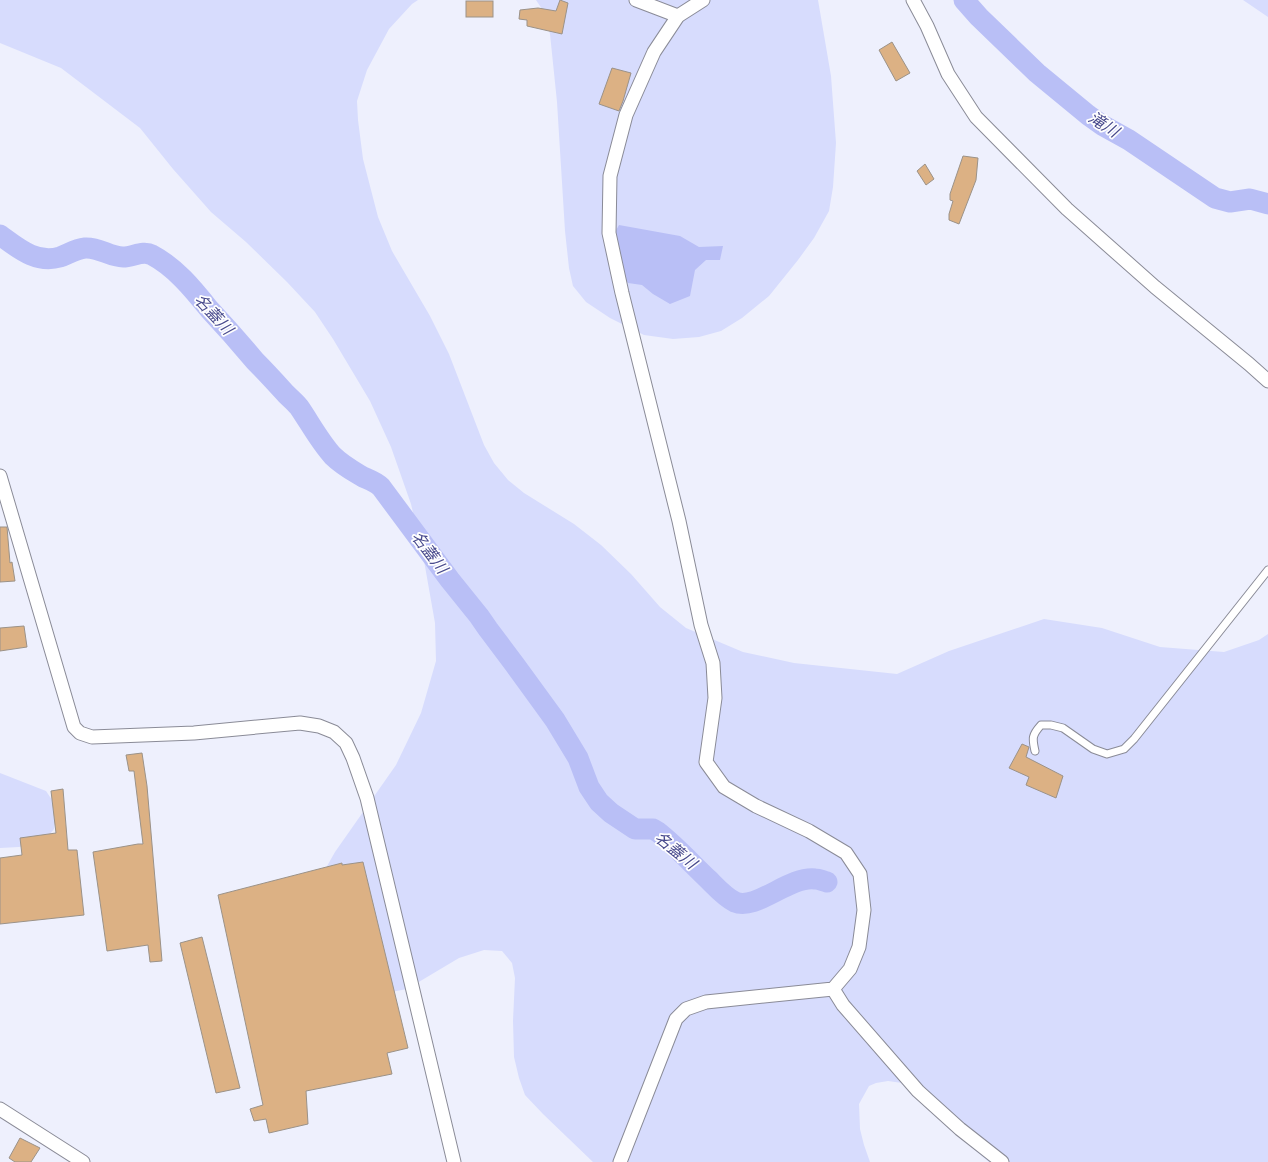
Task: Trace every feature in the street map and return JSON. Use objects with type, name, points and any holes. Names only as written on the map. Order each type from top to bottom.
[{"type":"street","points":[[636,0],[678,16]]},
{"type":"street","points":[[620,1162],[676,1019],[686,1009],[706,1002],[833,989],[850,969],[859,947],[864,910],[860,874],[846,853],[809,832],[756,806],[724,787],[706,762],[715,698],[713,663],[701,625],[679,521],[622,293],[609,233],[610,176],[626,115],[654,52],[678,16],[703,0]]},
{"type":"street","points":[[913,0],[927,26],[948,74],[976,117],[1068,209],[1155,287],[1268,381]]},
{"type":"street","points":[[0,476],[74,727],[80,733],[92,737],[194,733],[300,723],[319,726],[334,732],[346,743],[367,798],[454,1162]]},
{"type":"street","points":[[833,989],[843,1005],[918,1091],[960,1129],[1002,1162]]},
{"type":"street","points":[[0,1109],[83,1162]]},
{"type":"lane","points":[[1035,751],[1033,739],[1035,732],[1041,725],[1051,725],[1063,728],[1093,749],[1108,754],[1124,749],[1134,739],[1268,570]]},
{"type":"shaded area","points":[[0,0],[418,0],[412,4],[389,29],[367,70],[357,101],[363,159],[378,217],[392,251],[430,316],[449,354],[484,445],[494,463],[508,480],[524,493],[574,524],[601,545],[631,574],[660,607],[686,628],[743,652],[794,663],[897,674],[949,651],[1044,619],[1102,628],[1160,647],[1224,652],[1259,640],[1268,634],[1268,1162],[989,1162],[944,1121],[913,1087],[902,1083],[888,1081],[869,1086],[859,1104],[860,1129],[870,1162],[593,1162],[525,1095],[514,1057],[513,1021],[515,978],[512,963],[502,951],[484,950],[459,958],[407,989],[386,993],[313,891],[335,852],[396,765],[421,713],[436,661],[435,623],[423,555],[411,504],[391,447],[370,401],[315,312],[246,242],[211,212],[173,169],[140,128],[61,68],[0,43]]},
{"type":"shaded area","points":[[536,0],[818,0],[831,76],[836,143],[833,187],[829,211],[814,238],[769,296],[742,318],[721,331],[699,337],[673,339],[644,335],[610,318],[586,302],[573,286],[569,268],[565,231],[557,102],[550,34],[544,12]]},
{"type":"shaded area","points":[[1243,0],[1268,0],[1268,17]]},
{"type":"shaded area","points":[[0,773],[46,791],[54,803],[56,816],[54,829],[43,842],[19,847],[0,848]]},
{"type":"water","points":[[619,225],[680,236],[699,247],[723,246],[720,260],[706,260],[695,270],[690,296],[670,304],[653,294],[642,285],[628,283],[623,276],[614,234]]},
{"type":"building","points":[[560,0],[568,3],[562,34],[527,26],[527,20],[519,19],[520,10],[538,8],[556,11]]},
{"type":"building","points":[[466,1],[493,1],[493,17],[466,17]]},
{"type":"building","points":[[892,42],[910,73],[896,81],[879,50]]},
{"type":"building","points":[[612,68],[631,73],[619,111],[599,104]]},
{"type":"building","points":[[963,156],[978,158],[976,180],[959,224],[949,220],[949,214],[953,201],[950,200],[950,194]]},
{"type":"building","points":[[925,164],[934,179],[926,185],[917,171]]},
{"type":"building","points":[[0,527],[7,527],[10,563],[12,562],[15,581],[0,582]]},
{"type":"building","points":[[24,626],[27,647],[0,651],[0,628]]},
{"type":"building","points":[[1022,744],[1029,747],[1026,757],[1063,776],[1056,798],[1026,785],[1029,777],[1009,768]]},
{"type":"building","points":[[142,753],[147,786],[162,961],[150,962],[148,945],[107,951],[93,852],[143,844],[134,771],[129,771],[126,755]]},
{"type":"building","points":[[63,789],[68,850],[77,850],[84,915],[0,924],[0,858],[22,855],[20,838],[56,833],[51,791]]},
{"type":"building","points":[[363,862],[408,1048],[387,1053],[392,1074],[306,1091],[308,1124],[269,1133],[266,1119],[254,1121],[250,1109],[263,1105],[218,895],[342,863],[342,865]]},
{"type":"building","points":[[202,937],[240,1088],[216,1093],[180,943]]},
{"type":"building","points":[[20,1138],[40,1148],[31,1162],[15,1162],[9,1158]]},
{"type":"waterway","name":"滝川","points":[[964,0],[979,17],[1037,73],[1102,125],[1129,140],[1215,198],[1230,202],[1250,199],[1268,204]]},
{"type":"waterway","name":"名蓋川","points":[[0,235],[21,250],[35,257],[51,259],[60,257],[78,249],[85,248],[100,250],[118,257],[127,257],[145,253],[152,255],[176,272],[255,361],[297,405],[328,451],[348,468],[375,482],[381,487],[450,580],[479,616],[555,720],[578,758],[589,787],[599,802],[611,813],[635,829],[653,829],[665,837],[721,892],[735,902],[753,902],[805,879],[816,879],[827,882]]}]
